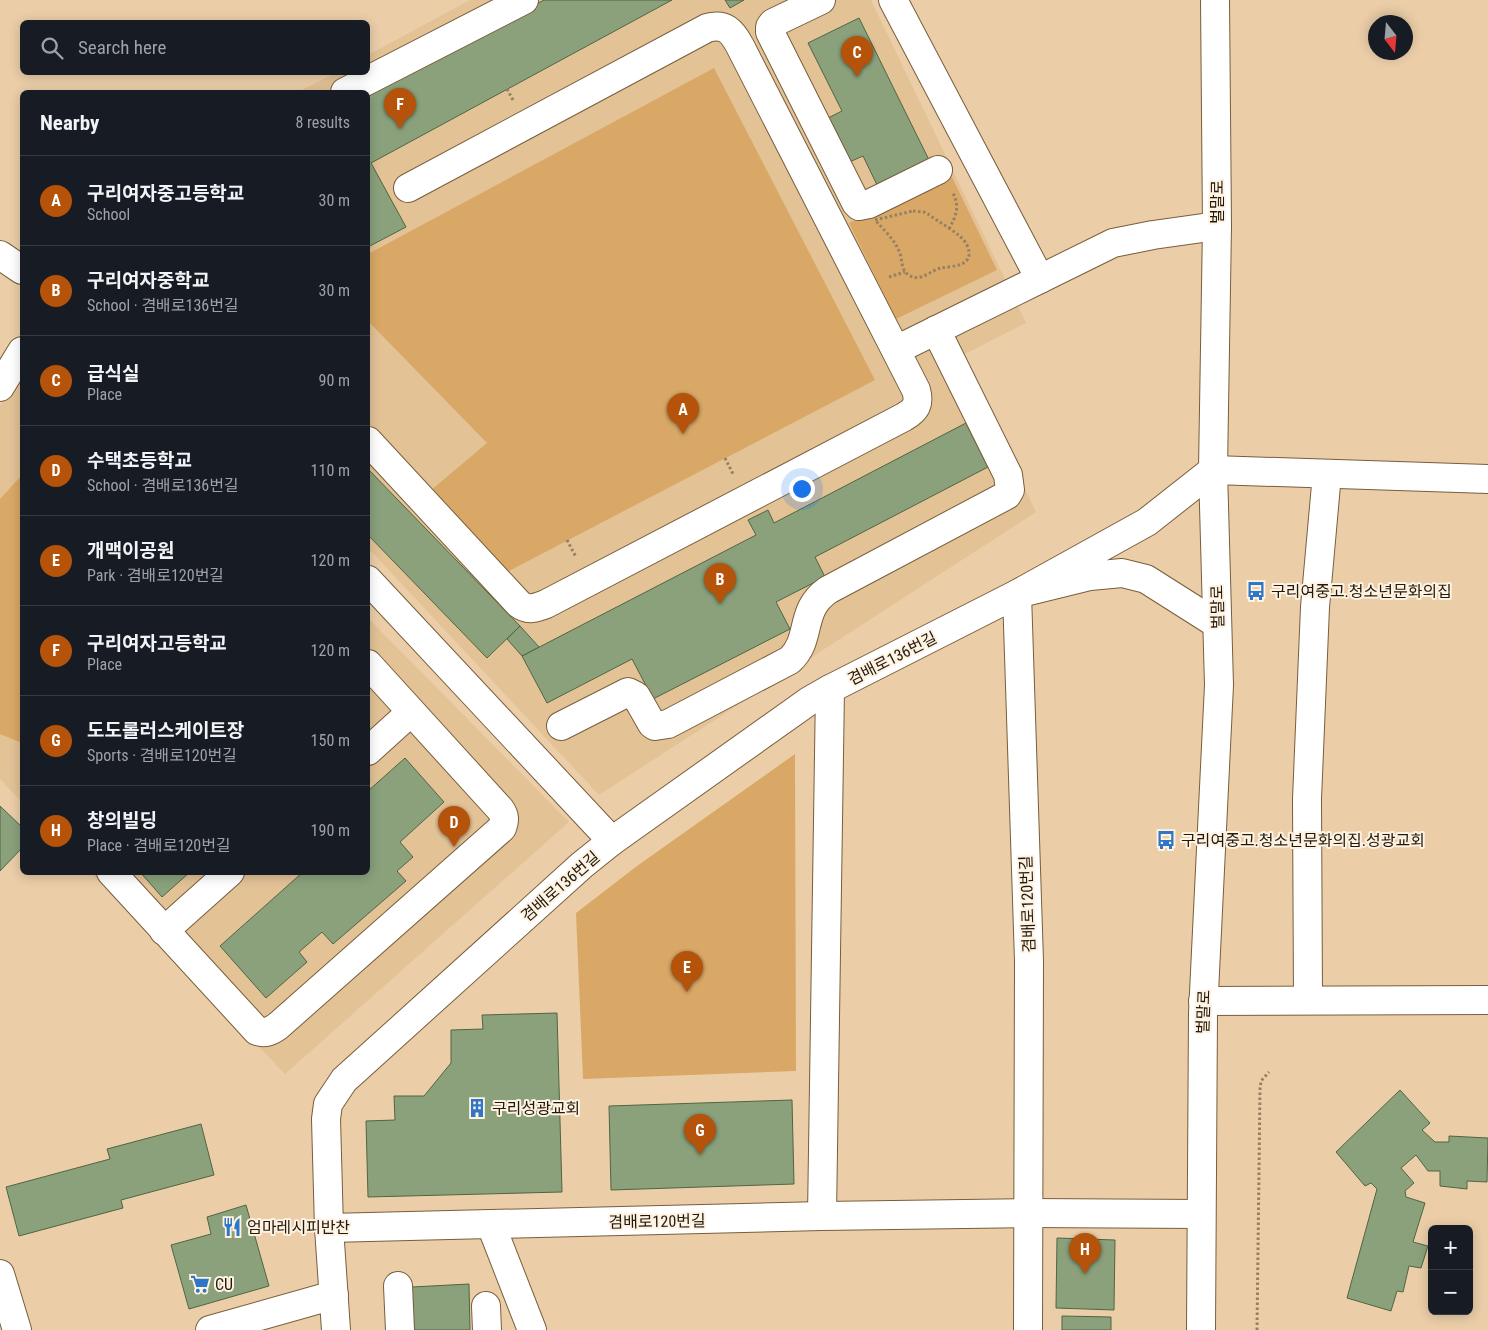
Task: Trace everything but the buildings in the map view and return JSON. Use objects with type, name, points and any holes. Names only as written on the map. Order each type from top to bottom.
[{"type":"street","points":[[349,90],[524,0]]},
{"type":"street","points":[[821,0],[773,23],[770,27],[770,32],[856,203],[859,206],[869,204],[943,180]]},
{"type":"street","points":[[894,0],[1040,279]]},
{"type":"street","name":"벌말로","points":[[1201,1330],[1203,1000],[1219,685],[1214,470],[1217,226],[1215,0]]},
{"type":"street","points":[[370,443],[520,604],[524,608],[532,608],[546,604],[910,414],[918,405],[916,390],[735,35],[729,29],[722,26],[713,26],[698,32],[408,188]]},
{"type":"street","points":[[801,165],[830,150]]},
{"type":"street","points":[[896,350],[1114,244],[1153,235],[1217,226]]},
{"type":"street","points":[[0,255],[20,269]]},
{"type":"street","points":[[561,726],[628,692],[636,696],[652,724],[655,726],[668,724],[790,660],[800,649],[811,607],[828,590],[1007,495],[1010,490],[1008,475],[936,330]]},
{"type":"street","points":[[0,387],[20,354]]},
{"type":"street","points":[[1017,594],[1147,522],[1214,470],[1488,479]]},
{"type":"street","points":[[1308,1000],[1307,799],[1315,607],[1327,474]]},
{"type":"street","points":[[1017,594],[1090,576],[1122,573],[1146,579],[1217,624]]},
{"type":"street","points":[[370,582],[612,841]]},
{"type":"street","name":"겸배로136번길","points":[[336,1330],[329,1228],[326,1119],[328,1104],[344,1080],[582,865],[612,841],[809,701],[1017,594]]},
{"type":"street","name":"겸배로120번길","points":[[1017,594],[1029,961],[1028,1330]]},
{"type":"street","points":[[114,875],[258,1031],[262,1033],[268,1032],[278,1026],[502,828],[505,822],[504,814],[500,809],[370,666]]},
{"type":"street","points":[[822,1216],[830,689]]},
{"type":"street","points":[[370,749],[411,712]]},
{"type":"street","points":[[164,931],[227,875]]},
{"type":"street","points":[[1203,1000],[1488,1000]]},
{"type":"street","points":[[1028,1213],[1201,1214]]},
{"type":"street","name":"겸배로120번길","points":[[329,1228],[1028,1213]]},
{"type":"street","points":[[491,1225],[532,1330]]},
{"type":"street","points":[[0,1274],[17,1330]]},
{"type":"street","points":[[398,1286],[400,1330]]},
{"type":"street","points":[[210,1330],[334,1294]]},
{"type":"path","points":[[943,180],[955,197],[957,210],[957,215],[949,229]]},
{"type":"path","points":[[930,209],[931,216]]},
{"type":"path","points":[[913,211],[924,212],[931,216],[964,240],[967,245],[968,258],[966,261],[948,268],[940,268],[923,276],[912,277],[908,275],[902,264],[899,249],[875,220],[913,211]]},
{"type":"path","points":[[1257,1330],[1260,1089],[1261,1081],[1269,1072]]},
{"type":"shaded area","points":[[470,0],[871,0],[1026,323],[961,356],[1036,512],[599,795],[370,550],[370,90],[302,90],[331,75],[370,75],[370,54]]},
{"type":"shaded area","points":[[714,68],[875,380],[505,573],[430,491],[487,443],[370,323],[370,253]]},
{"type":"shaded area","points":[[950,173],[997,270],[896,319],[849,223]]},
{"type":"shaded area","points":[[20,371],[20,800],[0,779],[0,406]]},
{"type":"shaded area","points":[[20,477],[20,742],[0,734],[0,499]]},
{"type":"shaded area","points":[[370,620],[569,822],[285,1074],[93,875],[370,875]]},
{"type":"shaded area","points":[[795,754],[796,1071],[583,1079],[576,913],[637,866]]},
{"type":"place","name":"급식실","points":[[857,77]]},
{"type":"place","name":"구리여자고등학교","points":[[400,129]]},
{"type":"place","name":"구리여자중고등학교","points":[[683,434]]},
{"type":"place","name":"구리여중고.청소년문화의집","points":[[1256,591]]},
{"type":"place","name":"구리여자중학교","points":[[720,604]]},
{"type":"place","name":"구리여중고.청소년문화의집.성광교회","points":[[1166,840]]},
{"type":"place","name":"수택초등학교","points":[[454,847]]},
{"type":"place","name":"개맥이공원","points":[[687,992]]},
{"type":"place","name":"구리성광교회","points":[[477,1108]]},
{"type":"place","name":"도도롤러스케이트장","points":[[700,1155]]},
{"type":"place","name":"엄마레시피반찬","points":[[232,1227]]},
{"type":"place","name":"창의빌딩","points":[[1085,1274]]},
{"type":"place","name":"CU","points":[[200,1284]]}]
